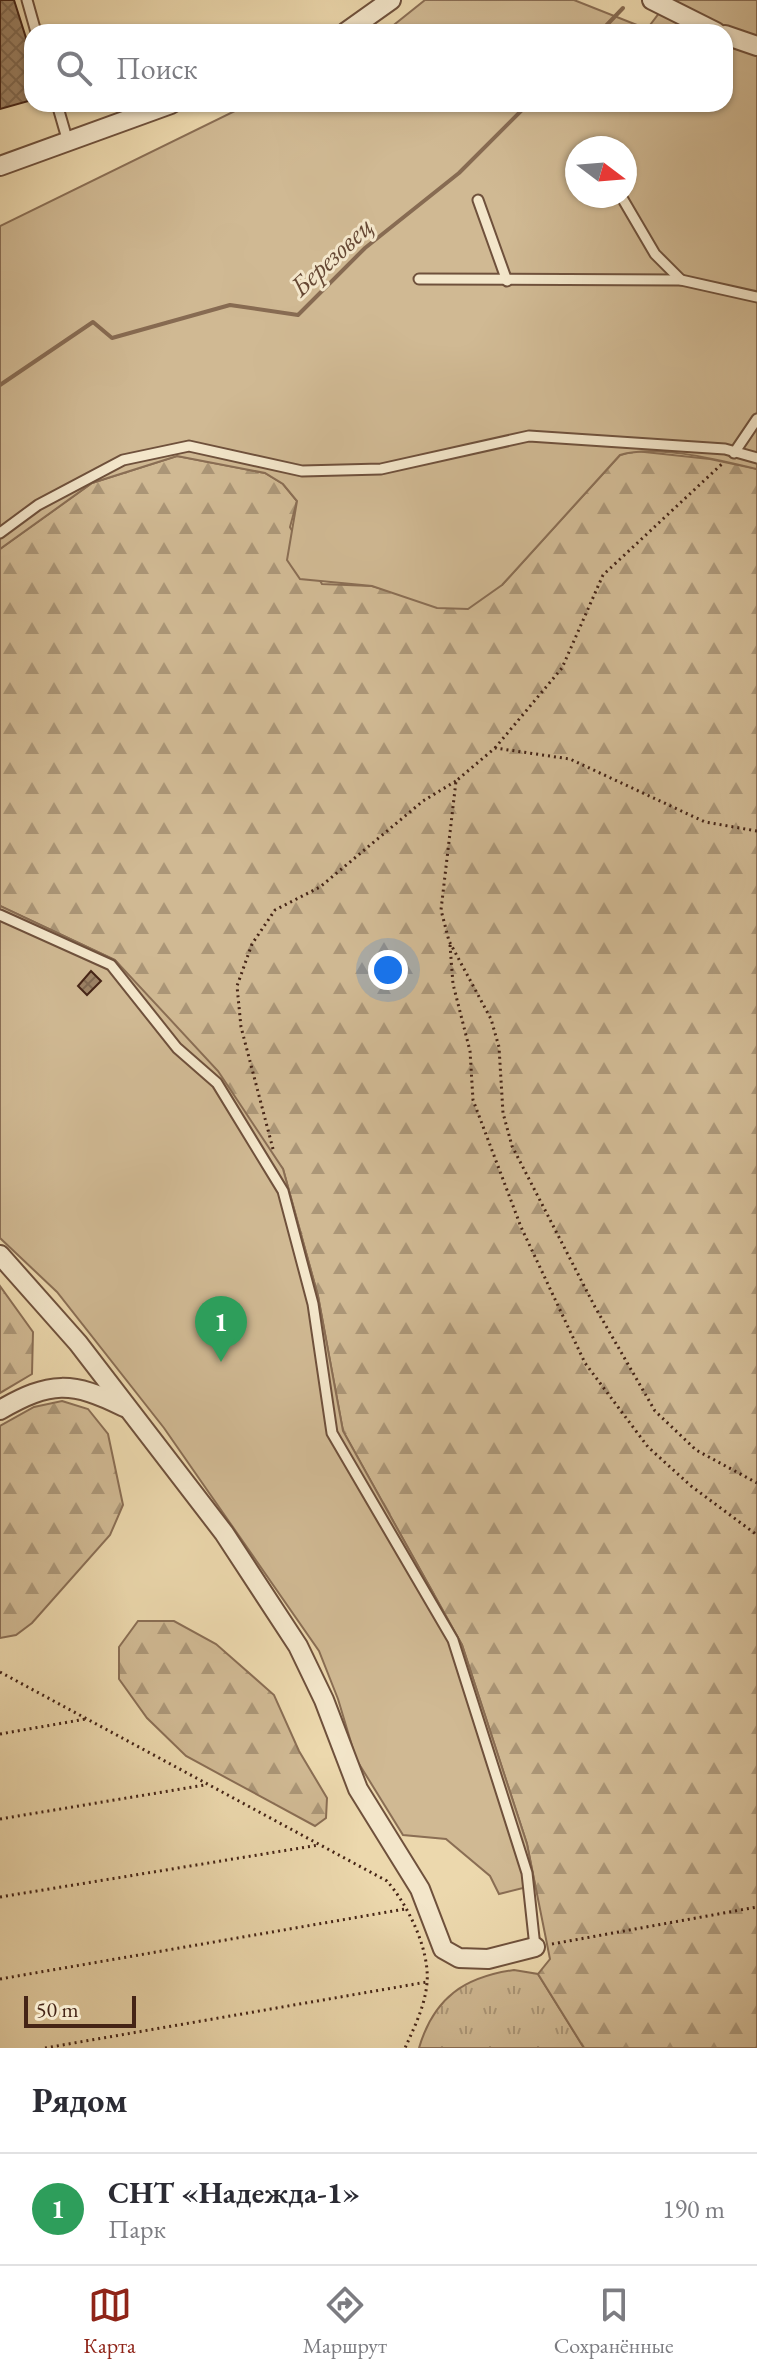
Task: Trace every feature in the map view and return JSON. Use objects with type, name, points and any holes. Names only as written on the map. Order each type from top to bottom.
[{"type":"street","points":[[357,24],[391,0]]},
{"type":"street","points":[[652,0],[700,24]]},
{"type":"street","points":[[733,38],[757,46]]},
{"type":"street","points":[[0,166],[149,112]]},
{"type":"street","points":[[0,1255],[78,1343],[224,1533],[298,1646],[324,1700],[358,1789],[420,1889],[443,1949],[459,1958],[488,1959],[535,1947]]},
{"type":"street","points":[[0,1410],[28,1394],[54,1386],[84,1391],[127,1408]]},
{"type":"lane","points":[[27,0],[34,24]]},
{"type":"lane","points":[[59,112],[68,142]]},
{"type":"lane","points":[[478,200],[507,281]]},
{"type":"lane","points":[[628,208],[655,254],[681,280]]},
{"type":"lane","points":[[419,279],[681,280],[757,297]]},
{"type":"lane","points":[[734,453],[757,419]]},
{"type":"lane","points":[[0,533],[38,505],[123,460],[189,446],[302,471],[381,469],[529,436],[725,449],[757,458]]},
{"type":"lane","points":[[0,915],[111,965],[177,1048],[217,1083],[283,1191],[313,1304],[332,1433],[453,1640],[527,1873],[535,1947]]},
{"type":"path","points":[[275,1161],[241,1027],[237,986],[252,944],[275,910],[320,887],[423,801],[456,781],[495,748],[517,717],[562,668],[603,575],[734,453]]},
{"type":"path","points":[[495,748],[570,759],[705,822],[757,831]]},
{"type":"path","points":[[456,781],[441,910],[449,941],[453,984],[470,1051],[473,1100],[521,1227],[585,1363],[648,1447],[691,1486],[757,1535]]},
{"type":"path","points":[[449,941],[491,1019],[499,1047],[503,1113],[512,1146],[601,1319],[655,1411],[696,1450],[757,1483]]},
{"type":"path","points":[[0,1672],[387,1881],[405,1909],[423,1952],[427,1982],[422,2009],[405,2048]]},
{"type":"path","points":[[0,1734],[86,1719]]},
{"type":"path","points":[[0,1819],[205,1785]]},
{"type":"path","points":[[0,1897],[319,1845]]},
{"type":"path","points":[[535,1947],[757,1907]]},
{"type":"path","points":[[0,1979],[405,1909]]},
{"type":"path","points":[[45,2048],[427,1982]]},
{"type":"green space","points":[[425,0],[574,0],[634,24],[395,24]]},
{"type":"green space","points":[[669,0],[757,0],[757,469],[670,452],[620,455],[502,585],[468,609],[437,608],[372,586],[300,579],[287,560],[297,501],[283,484],[265,473],[177,456],[92,483],[0,549],[0,226],[233,112],[733,112],[733,24],[651,24]]},
{"type":"green space","points":[[635,451],[710,459],[757,469],[757,2048],[584,2048],[538,1974],[550,1959],[527,1844],[462,1645],[343,1431],[318,1296],[283,1169],[115,960],[0,906],[0,549],[92,483],[177,456],[265,473],[283,484],[297,501],[290,527],[322,584],[372,586],[401,594],[502,585],[620,455]]},
{"type":"green space","points":[[0,906],[115,960],[218,1071],[283,1169],[318,1296],[343,1431],[462,1645],[527,1844],[535,1885],[499,1894],[490,1876],[446,1839],[403,1835],[356,1759],[338,1699],[319,1651],[164,1428],[57,1292],[0,1238]]},
{"type":"green space","points":[[0,1286],[33,1332],[32,1374],[0,1393]]},
{"type":"green space","points":[[62,1401],[88,1409],[108,1434],[123,1505],[110,1535],[32,1623],[16,1635],[0,1638],[0,1426],[34,1407]]},
{"type":"green space","points":[[138,1621],[174,1621],[216,1644],[274,1695],[299,1751],[327,1798],[326,1818],[315,1826],[186,1756],[147,1718],[119,1679],[119,1647]]},
{"type":"green space","points":[[514,1970],[538,1974],[584,2048],[419,2048],[433,2015],[454,1992],[481,1978]]},
{"type":"building","points":[[0,0],[14,0],[24,32],[24,102],[0,109]]},
{"type":"building","points":[[91,971],[101,981],[87,995],[78,986]]},
{"type":"waterway","name":"Березовец","points":[[608,24],[623,8]]},
{"type":"waterway","name":"Березовец","points":[[0,385],[93,322],[112,338],[230,305],[298,315],[365,248],[459,173],[520,112]]},
{"type":"place","name":"СНТ «Надежда-1»","points":[[221,1362]]}]
